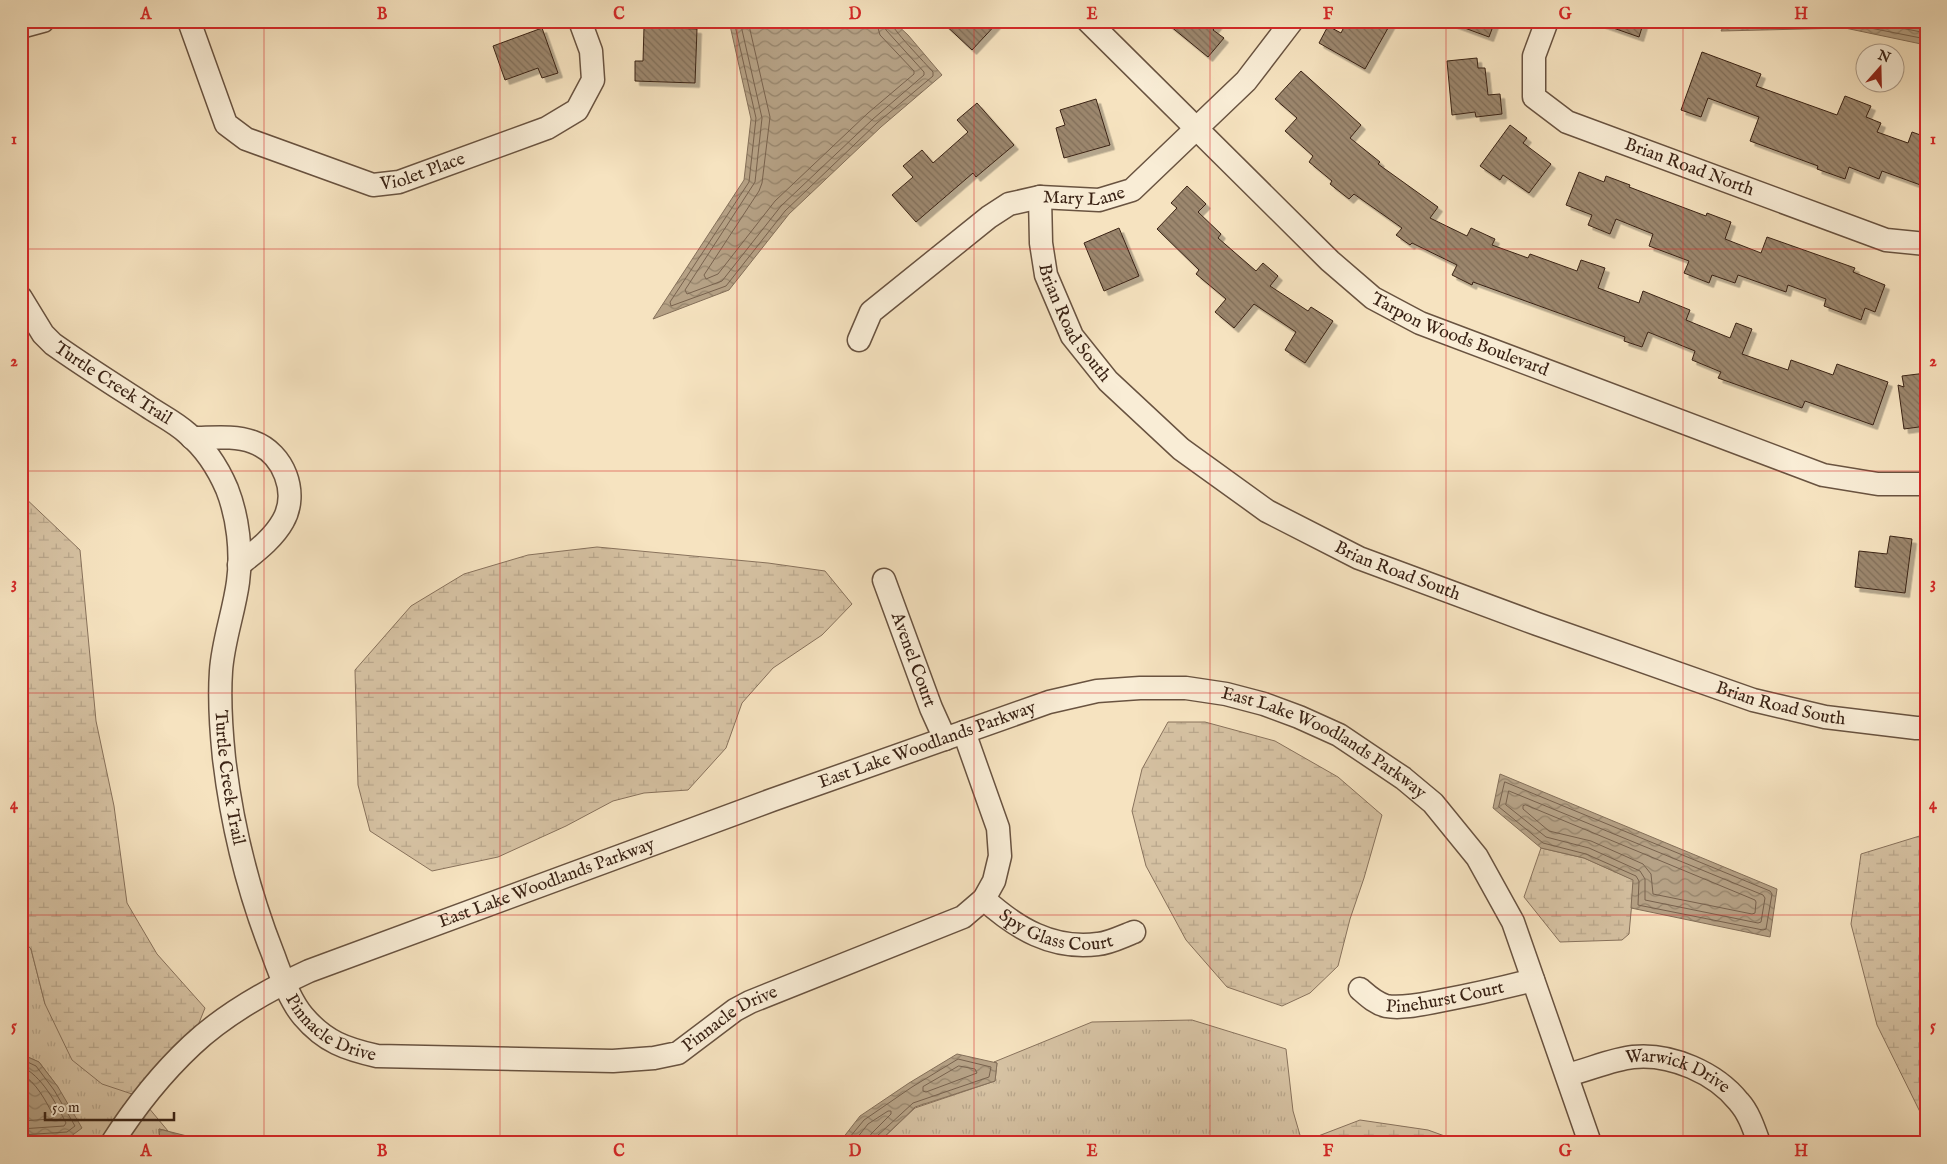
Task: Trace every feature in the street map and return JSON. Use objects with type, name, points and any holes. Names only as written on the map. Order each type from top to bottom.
[{"type":"street","points":[[21,28],[43,21]]},
{"type":"street","name":"Violet Place","points":[[189,21],[226,124],[246,139],[373,185],[399,182],[547,128],[577,110],[593,80],[591,51],[580,21]]},
{"type":"street","name":"Tarpon Woods Boulevard","points":[[1088,21],[1330,261],[1373,298],[1420,323],[1823,475],[1878,484],[1926,484]]},
{"type":"street","name":"Mary Lane","points":[[859,340],[871,312],[989,217],[1009,204],[1040,198],[1099,200],[1132,190],[1246,81],[1292,21]]},
{"type":"street","name":"Brian Road North","points":[[1547,21],[1534,56],[1534,97],[1568,122],[1886,240],[1926,244]]},
{"type":"street","name":"Brian Road South","points":[[1040,198],[1041,243],[1046,275],[1072,336],[1108,381],[1181,449],[1267,511],[1359,558],[1537,624],[1753,700],[1825,717],[1926,728]]},
{"type":"street","name":"Turtle Creek Trail","points":[[21,298],[42,334],[53,344],[186,432],[208,456],[226,488],[236,529],[240,565],[221,671],[220,724],[234,827],[254,905],[284,982]]},
{"type":"street","points":[[192,438],[222,437],[253,442],[277,458],[284,468],[288,485],[287,512],[275,531],[257,551],[240,565]]},
{"type":"street","name":"Avenel Court","points":[[884,580],[930,708],[954,736]]},
{"type":"street","name":"East Lake Woodlands Parkway","points":[[112,1143],[147,1092],[194,1043],[244,1006],[284,982],[309,970],[772,800],[1049,702],[1097,691],[1140,688],[1186,688],[1226,694],[1264,704],[1299,717],[1339,735],[1374,757],[1403,778],[1432,803],[1477,856],[1513,922],[1590,1143]]},
{"type":"street","name":"Pinnacle Drive","points":[[284,982],[302,1015],[318,1032],[334,1043],[350,1050],[378,1056],[613,1061],[654,1058],[678,1053],[735,1010],[750,1002],[963,916],[984,899],[994,881],[1000,856],[998,828],[954,736]]},
{"type":"street","name":"Spy Glass Court","points":[[984,899],[1014,925],[1030,934],[1053,942],[1098,944],[1134,932]]},
{"type":"street","name":"Pinehurst Court","points":[[1360,989],[1373,1001],[1386,1006],[1420,1005],[1533,980]]},
{"type":"street","name":"Warwick Drive","points":[[1567,1076],[1632,1057],[1650,1056],[1688,1066],[1716,1082],[1740,1102],[1753,1124],[1759,1143]]},
{"type":"green space","points":[[21,494],[80,550],[96,721],[114,806],[127,903],[157,954],[205,1008],[197,1028],[132,1094],[102,1084],[72,1060],[45,1004],[31,949],[21,938]]},
{"type":"green space","points":[[597,547],[768,563],[825,571],[852,604],[822,635],[773,668],[742,703],[726,748],[688,790],[644,793],[613,801],[566,826],[498,857],[432,871],[370,831],[358,785],[355,670],[411,606],[464,574],[528,555]]},
{"type":"green space","points":[[1168,722],[1205,722],[1275,741],[1338,777],[1382,815],[1350,919],[1338,966],[1310,993],[1282,1006],[1227,987],[1186,940],[1146,866],[1132,811],[1142,769]]},
{"type":"green space","points":[[1926,834],[1926,1124],[1877,1025],[1851,924],[1861,854]]},
{"type":"green space","points":[[1541,848],[1584,858],[1634,880],[1629,934],[1622,940],[1560,942],[1524,897]]},
{"type":"green space","points":[[21,938],[31,949],[45,1004],[132,1094],[135,1091],[136,1093],[101,1143],[21,1143],[21,1140],[69,1137],[58,1087],[39,1062],[21,1054]]},
{"type":"green space","points":[[1192,1020],[1286,1049],[1293,1111],[1302,1142],[878,1143],[915,1108],[995,1081],[997,1063],[994,1062],[1092,1022]]},
{"type":"green space","points":[[148,1107],[168,1131],[159,1129],[160,1143],[123,1143]]},
{"type":"green space","points":[[1360,1120],[1428,1130],[1464,1143],[1300,1143]]},
{"type":"water","points":[[729,21],[893,21],[908,35],[942,75],[881,127],[789,214],[729,290],[653,319],[744,180],[751,119]]},
{"type":"water","points":[[1726,21],[1926,21],[1926,45],[1845,28],[1721,31]]},
{"type":"water","points":[[1500,774],[1777,889],[1770,937],[1631,908],[1633,880],[1584,858],[1541,848],[1493,808]]},
{"type":"water","points":[[21,1054],[39,1062],[58,1087],[82,1128],[70,1137],[21,1140]]},
{"type":"water","points":[[957,1054],[997,1063],[995,1081],[915,1107],[878,1143],[839,1143],[860,1116]]},
{"type":"water","points":[[159,1129],[215,1143],[160,1143]]},
{"type":"building","points":[[941,21],[999,21],[972,50]]},
{"type":"building","points":[[1164,21],[1220,21],[1213,30],[1224,38],[1208,57]]},
{"type":"building","points":[[1347,21],[1392,21],[1365,69],[1319,43],[1328,26],[1341,33]]},
{"type":"building","points":[[1452,21],[1495,21],[1489,37],[1451,23]]},
{"type":"building","points":[[1599,21],[1644,21],[1639,37],[1599,23]]},
{"type":"building","points":[[644,27],[697,29],[695,83],[635,81],[635,61],[643,61]]},
{"type":"building","points":[[542,28],[558,73],[542,78],[538,68],[505,80],[493,46]]},
{"type":"building","points":[[1702,52],[1761,74],[1756,86],[1837,115],[1845,96],[1871,106],[1866,117],[1881,123],[1877,132],[1908,143],[1912,132],[1926,137],[1926,187],[1882,171],[1879,179],[1849,167],[1845,179],[1817,169],[1818,166],[1750,141],[1759,117],[1708,98],[1701,117],[1681,110]]},
{"type":"building","points":[[1477,58],[1478,68],[1485,68],[1488,95],[1500,94],[1502,114],[1476,117],[1475,112],[1452,115],[1447,61]]},
{"type":"building","points":[[1301,71],[1361,125],[1350,138],[1380,162],[1378,164],[1438,207],[1430,218],[1467,236],[1471,228],[1495,239],[1492,245],[1528,258],[1530,254],[1577,271],[1581,260],[1605,268],[1598,288],[1639,303],[1643,291],[1690,310],[1686,320],[1730,338],[1736,323],[1752,329],[1742,354],[1788,370],[1791,360],[1833,375],[1837,364],[1888,382],[1873,425],[1805,401],[1802,408],[1718,378],[1721,372],[1692,360],[1695,351],[1648,332],[1642,347],[1624,341],[1625,337],[1473,282],[1472,285],[1452,275],[1457,265],[1412,243],[1410,245],[1396,235],[1402,228],[1354,194],[1349,199],[1330,184],[1332,181],[1309,162],[1313,156],[1285,131],[1297,118],[1275,99]]},
{"type":"building","points":[[1096,99],[1110,145],[1064,158],[1056,128],[1065,125],[1060,110]]},
{"type":"building","points":[[977,103],[1014,145],[976,177],[973,173],[916,222],[892,195],[913,177],[903,166],[922,150],[933,163],[968,132],[957,120]]},
{"type":"building","points":[[1510,125],[1527,138],[1523,143],[1551,164],[1529,193],[1503,175],[1500,180],[1480,166]]},
{"type":"building","points":[[1579,172],[1604,182],[1606,176],[1630,185],[1629,187],[1706,216],[1707,213],[1731,222],[1725,239],[1761,253],[1767,237],[1855,268],[1853,272],[1885,285],[1875,312],[1865,308],[1861,320],[1824,306],[1826,299],[1788,285],[1786,292],[1738,275],[1735,283],[1712,275],[1709,283],[1684,273],[1689,261],[1649,246],[1653,234],[1616,219],[1610,234],[1588,225],[1592,215],[1566,205]]},
{"type":"building","points":[[1187,186],[1206,204],[1198,212],[1221,234],[1218,238],[1256,271],[1263,263],[1278,276],[1270,286],[1308,311],[1311,307],[1333,321],[1305,363],[1285,350],[1296,332],[1254,304],[1234,328],[1215,312],[1226,299],[1196,274],[1199,270],[1157,229],[1177,208],[1171,203]]},
{"type":"building","points":[[1119,228],[1139,276],[1104,291],[1084,243]]},
{"type":"building","points":[[1926,373],[1926,426],[1904,429],[1898,385],[1904,387],[1902,376]]},
{"type":"building","points":[[1890,536],[1912,539],[1905,593],[1855,587],[1859,551],[1887,554]]}]
